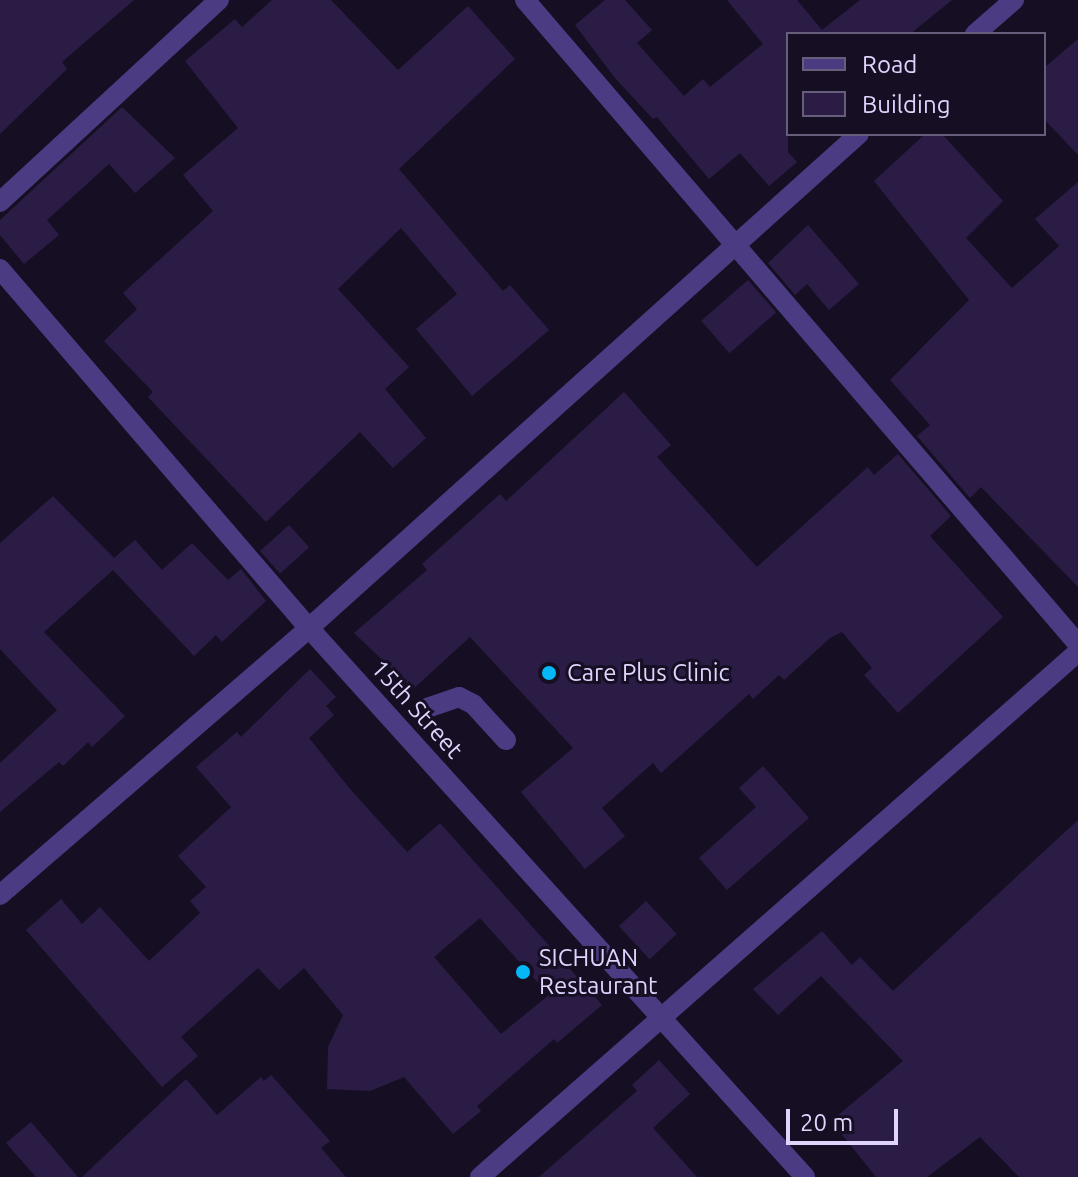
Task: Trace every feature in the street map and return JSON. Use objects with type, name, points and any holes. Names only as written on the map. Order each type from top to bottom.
[{"type":"street","points":[[0,202],[219,0]]},
{"type":"street","points":[[525,0],[1078,644]]},
{"type":"street","points":[[977,32],[1014,0]]},
{"type":"street","points":[[0,895],[309,628],[732,243],[857,136]]},
{"type":"street","name":"15th Street","points":[[0,269],[309,628],[805,1177]]},
{"type":"street","points":[[480,1177],[1078,652]]},
{"type":"street","points":[[427,708],[459,697],[473,704],[506,740]]},
{"type":"building","points":[[0,0],[134,0],[62,62],[67,69],[0,134]]},
{"type":"building","points":[[272,0],[331,0],[398,70],[468,6],[515,59],[399,169],[503,291],[510,285],[549,330],[472,396],[416,329],[457,294],[401,228],[338,289],[409,367],[385,389],[426,438],[393,468],[360,432],[266,522],[148,397],[153,392],[104,341],[137,309],[123,293],[213,211],[183,175],[238,128],[185,61],[235,19],[242,27]]},
{"type":"building","points":[[605,0],[625,0],[652,30],[637,43],[684,96],[703,79],[710,87],[763,44],[727,0],[797,0],[822,30],[860,0],[952,0],[912,32],[786,32],[786,136],[788,152],[797,162],[769,186],[740,153],[709,179],[657,117],[653,119],[615,78],[575,25]]},
{"type":"building","points":[[1078,39],[1078,155],[1046,121],[1046,66]]},
{"type":"building","points":[[122,107],[175,158],[135,193],[109,164],[47,220],[59,235],[24,264],[0,235],[0,220]]},
{"type":"building","points":[[923,136],[944,136],[1003,201],[966,238],[1012,288],[1059,246],[1035,219],[1078,182],[1078,587],[981,487],[970,498],[917,436],[930,425],[890,380],[969,300],[874,181]]},
{"type":"building","points":[[808,225],[859,284],[829,310],[807,284],[795,295],[768,263]]},
{"type":"building","points":[[748,280],[776,312],[729,353],[701,321]]},
{"type":"building","points":[[624,392],[671,445],[657,457],[757,567],[868,467],[874,475],[898,454],[951,516],[930,536],[1003,617],[898,713],[864,675],[872,668],[842,632],[830,638],[784,680],[779,675],[753,699],[749,694],[661,773],[653,763],[602,808],[625,836],[585,869],[521,792],[573,748],[470,637],[413,689],[354,633],[427,570],[422,564],[500,494],[506,501]]},
{"type":"building","points":[[53,496],[114,558],[135,540],[162,570],[192,543],[228,580],[241,569],[266,601],[222,642],[216,635],[194,656],[113,570],[44,632],[125,716],[92,747],[88,742],[63,766],[59,762],[0,812],[0,763],[57,710],[0,649],[0,543]]},
{"type":"building","points":[[289,525],[309,547],[280,573],[260,551]]},
{"type":"building","points":[[310,669],[336,697],[326,706],[334,715],[309,738],[350,789],[407,852],[440,823],[602,1005],[557,1043],[554,1039],[477,1106],[481,1111],[453,1134],[404,1077],[370,1091],[327,1089],[328,1047],[343,1015],[304,968],[279,990],[258,968],[181,1037],[198,1056],[162,1087],[26,930],[61,899],[82,924],[100,907],[149,961],[200,913],[190,901],[206,887],[178,856],[231,807],[196,767],[237,732],[241,737]],"holes":[[[480,918],[549,995],[501,1034],[434,957]]]},
{"type":"building","points":[[763,766],[809,818],[727,890],[699,858],[756,807],[739,788]]},
{"type":"building","points":[[1078,820],[1078,1177],[1019,1177],[980,1137],[927,1177],[876,1177],[831,1121],[903,1061],[821,976],[778,1015],[753,989],[822,931],[852,965],[860,957],[893,991]]},
{"type":"building","points":[[646,901],[677,934],[650,959],[619,926]]},
{"type":"building","points":[[659,1060],[690,1094],[653,1128],[697,1177],[539,1177],[637,1091],[632,1085]]},
{"type":"building","points":[[271,1075],[330,1141],[321,1148],[346,1177],[82,1177],[186,1079],[217,1115],[261,1077],[264,1081]]},
{"type":"building","points":[[31,1122],[78,1177],[36,1177],[6,1143]]},
{"type":"place","name":"Care Plus Clinic","points":[[549,673]]},
{"type":"place","name":"SICHUAN Restaurant","points":[[523,972]]}]
